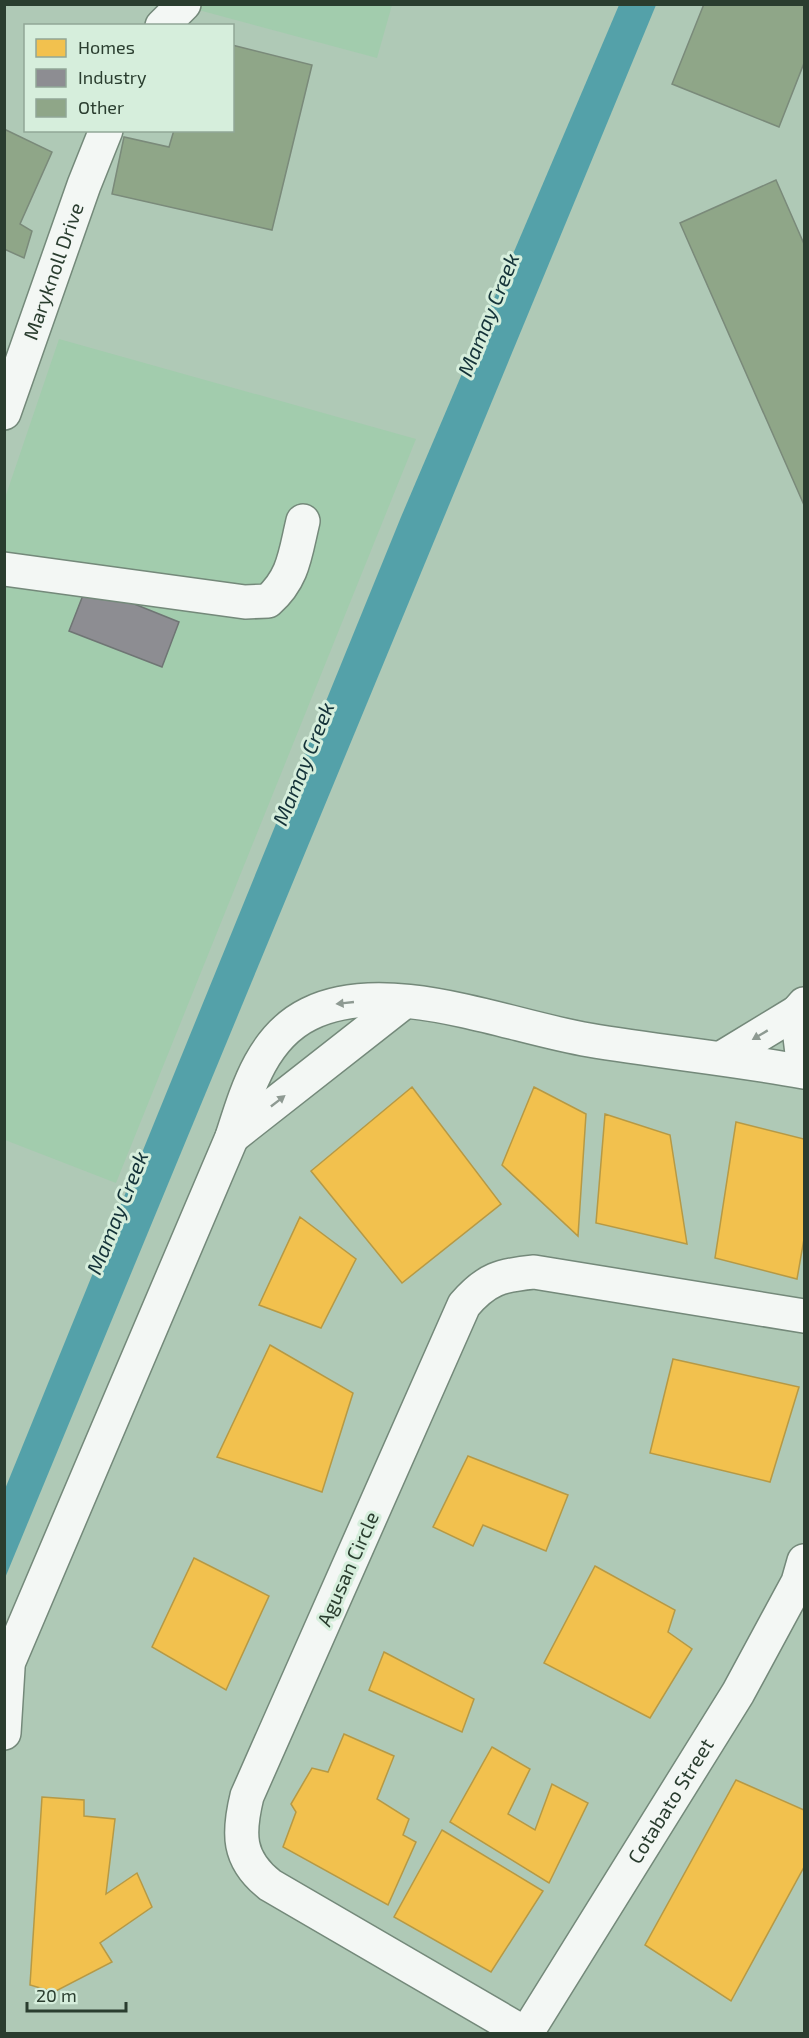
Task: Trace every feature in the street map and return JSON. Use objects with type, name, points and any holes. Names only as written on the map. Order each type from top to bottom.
[{"type":"street","points":[[164,24],[184,4]]},
{"type":"street","name":"Maryknoll Drive","points":[[4,414],[84,185],[105,132]]},
{"type":"street","points":[[4,569],[245,602],[268,602],[283,588],[303,521]]},
{"type":"street","points":[[4,1733],[6,1671],[232,1137],[248,1088],[262,1058],[283,1032],[309,1014],[334,1005],[367,1001],[404,1002],[440,1005],[488,1015],[547,1033],[592,1041],[723,1057],[804,1071],[801,1008],[723,1057]]},
{"type":"street","points":[[232,1137],[404,1002]]},
{"type":"street","points":[[309,1014],[331,1060]]},
{"type":"street","name":"Agusan Circle","points":[[526,2034],[270,1885],[256,1874],[243,1848],[240,1824],[247,1796],[464,1305],[478,1288],[495,1278],[534,1272],[804,1316]]},
{"type":"street","name":"Cotabato Street","points":[[526,2034],[738,1693],[798,1582],[804,1561]]},
{"type":"shaded area","points":[[180,5],[392,5],[377,58]]},
{"type":"shaded area","points":[[59,339],[416,439],[116,1183],[5,1140],[5,498]]},
{"type":"water","name":"Mamay Creek","points":[[619,5],[656,5],[5,1578],[5,1489],[401,517]]},
{"type":"building: Homes","points":[[412,1087],[501,1204],[402,1283],[311,1171]]},
{"type":"building: Homes","points":[[534,1087],[586,1114],[578,1236],[502,1165]]},
{"type":"building: Homes","points":[[605,1114],[670,1135],[687,1244],[596,1223]]},
{"type":"building: Homes","points":[[736,1122],[804,1139],[804,1239],[797,1279],[715,1258]]},
{"type":"building: Homes","points":[[300,1217],[356,1259],[321,1328],[259,1305]]},
{"type":"building: Homes","points":[[270,1345],[353,1393],[322,1492],[217,1457]]},
{"type":"building: Homes","points":[[673,1359],[799,1387],[770,1482],[650,1453]]},
{"type":"building: Homes","points":[[468,1456],[568,1495],[546,1551],[483,1525],[473,1546],[433,1527]]},
{"type":"building: Homes","points":[[194,1558],[269,1596],[226,1690],[152,1647]]},
{"type":"building: Homes","points":[[595,1566],[675,1610],[668,1632],[692,1649],[650,1718],[544,1663]]},
{"type":"building: Homes","points":[[384,1652],[474,1699],[462,1732],[369,1690]]},
{"type":"building: Homes","points":[[344,1734],[394,1756],[377,1799],[409,1819],[403,1835],[416,1842],[388,1905],[283,1847],[296,1812],[291,1804],[312,1768],[328,1772]]},
{"type":"building: Homes","points":[[492,1747],[530,1769],[508,1814],[535,1830],[552,1784],[588,1803],[549,1883],[450,1822]]},
{"type":"building: Homes","points":[[736,1780],[804,1810],[804,1867],[731,2001],[645,1945]]},
{"type":"building: Homes","points":[[42,1797],[84,1800],[84,1816],[115,1819],[106,1894],[137,1873],[152,1907],[100,1943],[112,1962],[54,1992],[30,1985]]},
{"type":"building: Homes","points":[[442,1830],[543,1891],[491,1972],[394,1917]]},
{"type":"building: Industry","points":[[87,585],[179,622],[162,667],[69,631]]},
{"type":"building: Other","points":[[704,4],[804,4],[804,63],[779,127],[672,84]]},
{"type":"building: Other","points":[[234,46],[312,65],[272,230],[112,194],[124,137],[169,147],[173,132],[234,132]]},
{"type":"building: Other","points":[[4,129],[52,152],[20,224],[32,231],[24,258],[4,249]]},
{"type":"building: Other","points":[[776,180],[804,244],[804,505],[680,223]]}]
